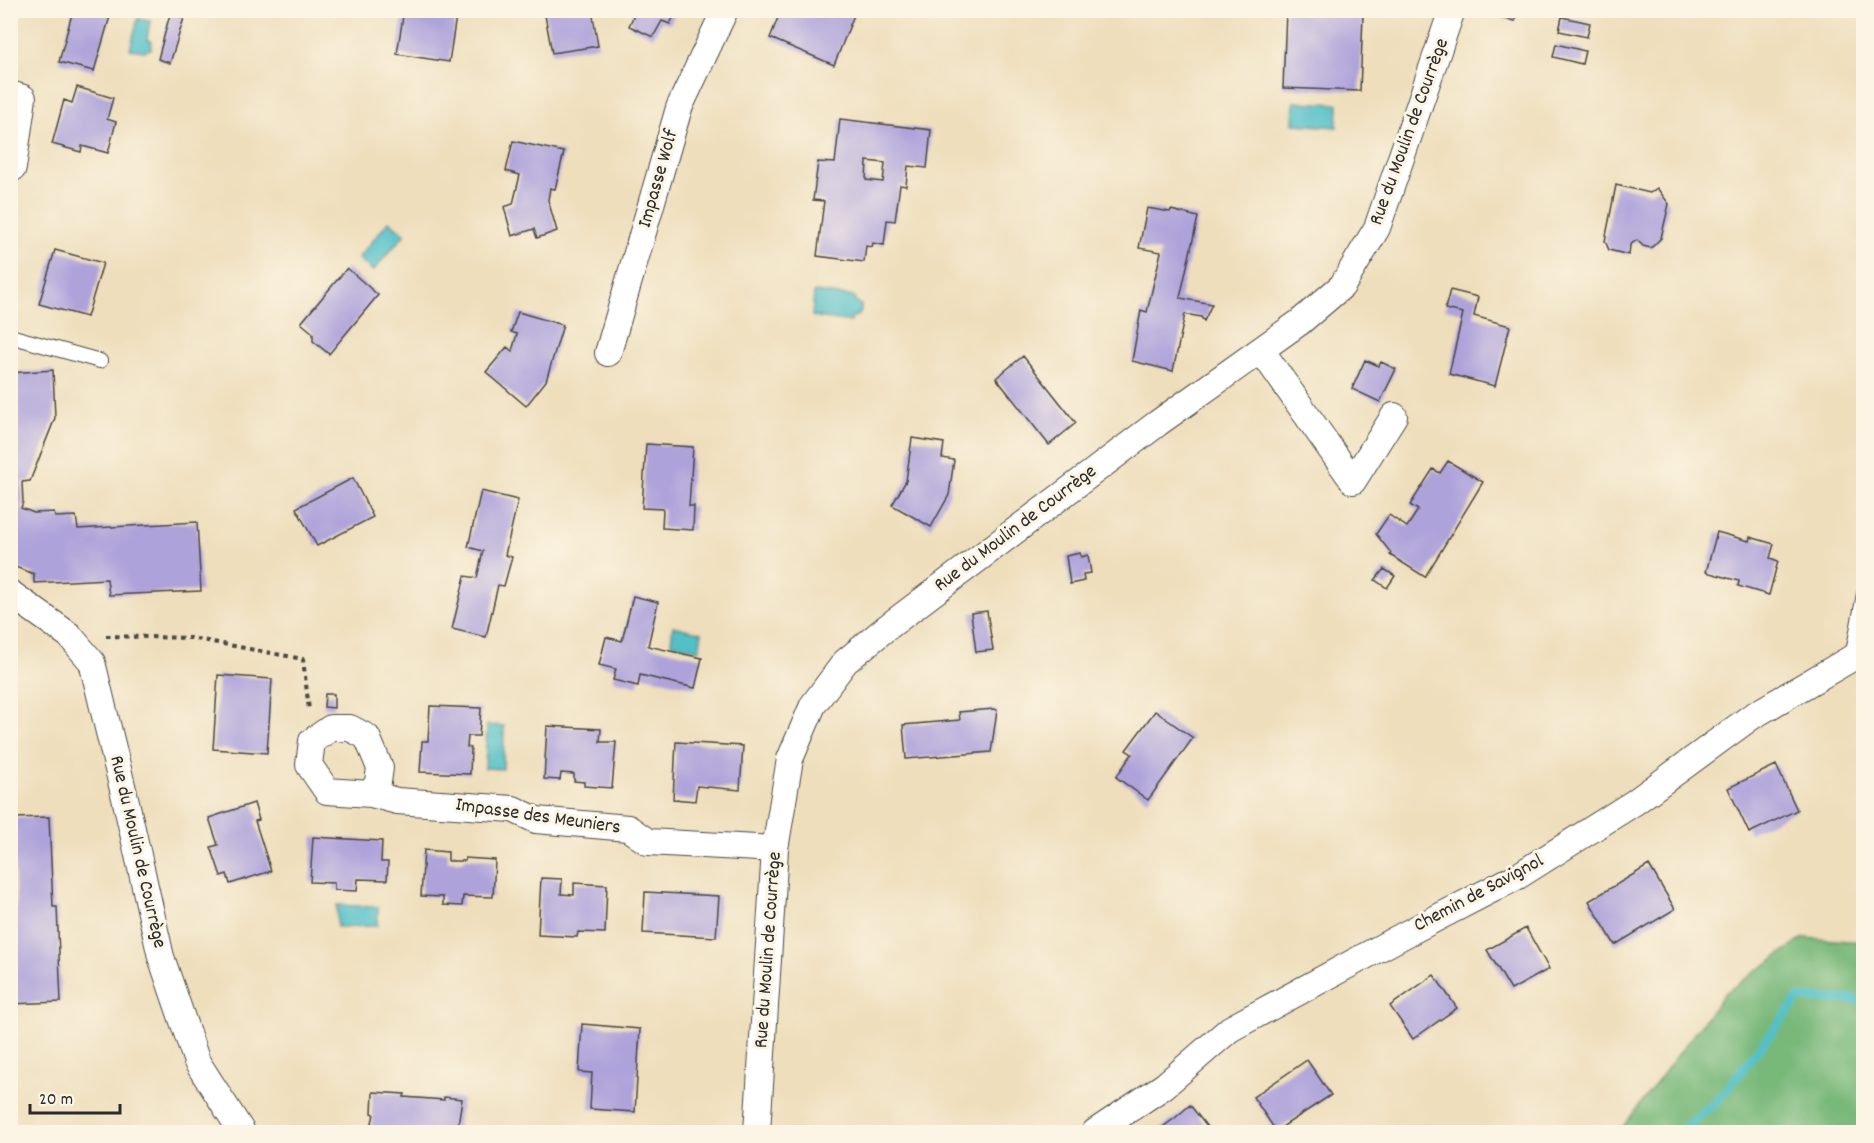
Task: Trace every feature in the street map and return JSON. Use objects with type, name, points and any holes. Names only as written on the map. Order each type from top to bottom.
[{"type":"street","name":"Impasse Wolf","points":[[608,353],[680,108],[725,10]]},
{"type":"street","name":"Rue du Moulin de Courrège","points":[[757,1132],[775,849],[790,759],[813,705],[845,662],[885,629],[1139,437],[1300,321],[1342,286],[1377,228],[1452,10]]},
{"type":"street","points":[[10,94],[23,98],[13,168],[10,167]]},
{"type":"street","points":[[1260,350],[1353,481],[1394,416]]},
{"type":"street","name":"Rue du Moulin de Courrège","points":[[10,593],[69,635],[92,662],[161,957],[177,1008],[197,1062],[242,1132]]},
{"type":"street","name":"Chemin de Savignol","points":[[1095,1132],[1164,1086],[1230,1029],[1518,876],[1635,802],[1751,717],[1858,657]]},
{"type":"street","points":[[312,741],[331,728],[350,728],[367,737],[380,768],[378,782],[371,794]]},
{"type":"street","name":"Impasse des Meuniers","points":[[312,741],[309,765],[327,791],[371,794],[397,801],[513,809],[536,820],[628,828],[648,842],[775,849]]},
{"type":"lane","points":[[10,336],[100,361]]},
{"type":"lane","points":[[1858,657],[1863,594]]},
{"type":"path","points":[[69,635],[191,638],[303,659],[312,741]]},
{"type":"green space","points":[[1804,938],[1863,942],[1863,1132],[1619,1132],[1725,993]]},
{"type":"water","points":[[138,18],[150,21],[147,39],[152,42],[151,49],[145,51],[130,49]]},
{"type":"water","points":[[1294,102],[1338,104],[1337,127],[1293,124]]},
{"type":"water","points":[[389,221],[405,234],[373,271],[358,258]]},
{"type":"water","points":[[814,292],[855,297],[855,302],[861,305],[861,311],[857,316],[851,317],[851,322],[812,316]]},
{"type":"water","points":[[673,626],[702,633],[699,650],[671,643]]},
{"type":"water","points":[[487,725],[504,726],[503,769],[485,768]]},
{"type":"water","points":[[337,905],[378,907],[377,926],[337,927]]},
{"type":"building","points":[[73,10],[123,10],[121,16],[111,13],[94,71],[59,62]]},
{"type":"building","points":[[404,10],[457,10],[449,62],[397,54]]},
{"type":"building","points":[[544,10],[592,10],[598,46],[552,53]]},
{"type":"building","points":[[631,10],[677,10],[670,24],[662,21],[653,37],[629,26],[633,17]]},
{"type":"building","points":[[781,10],[856,10],[834,65],[770,38]]},
{"type":"building","points":[[1325,10],[1348,10],[1348,13],[1363,14],[1360,91],[1283,88],[1286,11],[1325,13]]},
{"type":"building","points":[[1502,10],[1517,10],[1515,21],[1500,18]]},
{"type":"building","points":[[170,14],[184,18],[170,63],[158,59]]},
{"type":"building","points":[[1562,17],[1590,23],[1587,37],[1559,31]]},
{"type":"building","points":[[1556,44],[1585,51],[1582,64],[1553,57]]},
{"type":"building","points":[[77,87],[113,98],[107,119],[116,122],[108,153],[82,146],[81,152],[52,144],[64,100],[72,103]]},
{"type":"building","points":[[840,119],[931,130],[927,168],[908,166],[906,186],[900,185],[895,221],[887,220],[884,245],[873,243],[872,247],[866,246],[864,262],[817,256],[824,201],[813,200],[818,162],[835,163]],"holes":[[[867,161],[885,163],[883,182],[866,180]]]},
{"type":"building","points":[[513,141],[564,152],[555,189],[550,188],[548,200],[557,231],[537,238],[534,229],[512,236],[504,207],[513,204],[520,175],[506,171]]},
{"type":"building","points":[[1616,185],[1650,193],[1657,188],[1669,204],[1661,238],[1651,248],[1643,246],[1637,240],[1630,245],[1629,255],[1609,250],[1605,241]]},
{"type":"building","points":[[1147,208],[1170,212],[1171,210],[1198,217],[1180,298],[1212,304],[1204,321],[1201,317],[1185,314],[1173,371],[1132,361],[1141,310],[1147,312],[1161,252],[1139,248]]},
{"type":"building","points":[[55,250],[103,263],[87,317],[39,304]]},
{"type":"building","points":[[347,268],[378,295],[329,354],[313,341],[313,333],[301,323]]},
{"type":"building","points":[[1450,290],[1478,297],[1474,316],[1510,326],[1495,386],[1449,374],[1463,313],[1445,309]]},
{"type":"building","points":[[518,312],[563,325],[546,381],[526,406],[486,372],[507,347],[512,351],[517,334],[511,332]]},
{"type":"building","points":[[1023,356],[1076,423],[1049,445],[996,378]]},
{"type":"building","points":[[1365,360],[1379,366],[1381,362],[1396,369],[1380,402],[1352,389]]},
{"type":"building","points":[[53,370],[55,418],[30,481],[22,482],[21,508],[34,513],[54,512],[55,517],[76,516],[78,529],[197,522],[201,591],[109,595],[107,579],[34,583],[34,574],[10,565],[10,373]]},
{"type":"building","points":[[912,438],[944,443],[942,458],[954,460],[949,495],[931,527],[892,505],[906,481]]},
{"type":"building","points":[[646,444],[693,447],[689,506],[694,506],[693,530],[662,528],[663,509],[642,508]]},
{"type":"building","points":[[1448,461],[1483,482],[1425,577],[1390,555],[1391,553],[1376,534],[1389,515],[1407,527],[1418,510],[1410,505],[1433,469],[1440,473]]},
{"type":"building","points":[[353,478],[373,517],[317,546],[296,508]]},
{"type":"building","points":[[481,491],[518,500],[505,555],[512,557],[504,586],[498,585],[486,637],[452,629],[465,576],[477,578],[483,551],[468,547]]},
{"type":"building","points":[[1717,532],[1749,541],[1750,537],[1774,544],[1770,558],[1778,561],[1769,595],[1738,586],[1739,581],[1706,572]]},
{"type":"building","points":[[1080,553],[1081,557],[1088,555],[1091,573],[1083,574],[1084,581],[1070,584],[1066,556]]},
{"type":"building","points":[[1384,569],[1395,576],[1387,588],[1375,580]]},
{"type":"building","points":[[633,596],[658,602],[648,646],[702,658],[695,688],[640,675],[638,686],[613,680],[616,669],[599,665],[606,637],[622,641]]},
{"type":"building","points":[[987,611],[993,650],[976,652],[971,613]]},
{"type":"building","points":[[218,675],[272,679],[267,753],[213,749]]},
{"type":"building","points":[[325,694],[334,694],[334,708],[324,707]]},
{"type":"building","points":[[430,706],[481,708],[479,736],[468,736],[467,747],[471,748],[470,774],[420,772],[422,741],[428,741]]},
{"type":"building","points":[[997,710],[991,752],[906,759],[903,725],[960,720],[959,712]]},
{"type":"building","points":[[1155,711],[1193,738],[1148,800],[1116,777],[1132,754],[1126,750]]},
{"type":"building","points":[[547,726],[601,729],[600,742],[616,742],[612,788],[584,786],[584,782],[574,781],[574,774],[561,773],[560,780],[544,779]]},
{"type":"building","points":[[676,742],[743,746],[740,790],[697,786],[695,801],[673,799]]},
{"type":"building","points":[[1776,765],[1797,810],[1749,833],[1728,788]]},
{"type":"building","points":[[254,803],[259,820],[255,821],[271,871],[230,884],[227,874],[221,876],[211,847],[218,845],[209,818]]},
{"type":"building","points":[[49,817],[53,907],[57,907],[61,1002],[10,1004],[10,909],[16,908],[13,818]]},
{"type":"building","points":[[313,837],[382,841],[381,862],[388,862],[387,880],[358,879],[357,891],[334,890],[334,883],[310,882]]},
{"type":"building","points":[[424,850],[448,852],[448,861],[465,861],[465,858],[495,860],[493,897],[463,896],[462,906],[443,905],[443,897],[421,896]]},
{"type":"building","points":[[1649,865],[1675,909],[1615,945],[1589,901]]},
{"type":"building","points":[[541,878],[562,879],[561,894],[574,895],[574,883],[607,885],[605,933],[578,932],[577,937],[538,935]]},
{"type":"building","points":[[645,892],[719,896],[716,937],[643,933]]},
{"type":"building","points":[[1526,928],[1549,969],[1511,990],[1487,950]]},
{"type":"building","points":[[1434,975],[1457,1008],[1413,1039],[1390,1006]]},
{"type":"building","points":[[582,1024],[640,1029],[635,1112],[590,1109],[592,1073],[579,1072]]},
{"type":"building","points":[[1307,1060],[1331,1095],[1276,1131],[1253,1097]]},
{"type":"building","points":[[373,1092],[405,1094],[404,1097],[462,1099],[457,1132],[370,1132],[374,1114],[372,1113]]},
{"type":"building","points":[[1190,1105],[1211,1132],[1156,1132],[1175,1118]]},
{"type":"waterway","points":[[1680,1132],[1719,1099],[1799,998],[1864,1000]]}]
